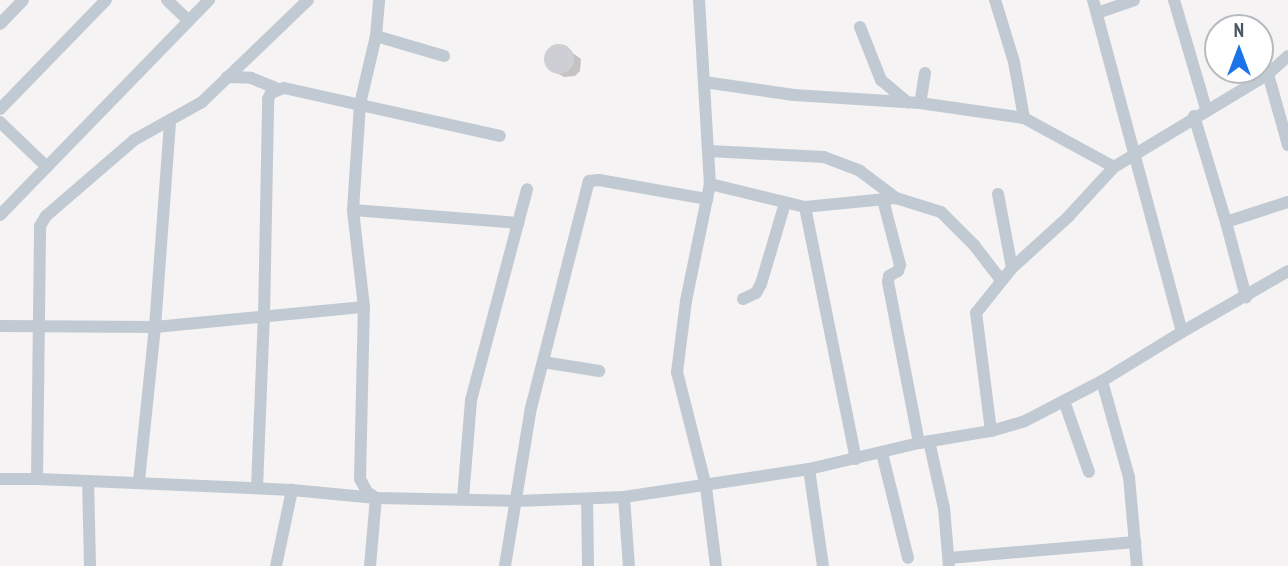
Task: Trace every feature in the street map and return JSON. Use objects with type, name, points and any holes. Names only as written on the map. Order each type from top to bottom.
[{"type":"street","points":[[0,24],[23,0]]},
{"type":"street","points":[[0,109],[106,0]]},
{"type":"street","points":[[167,0],[189,21]]},
{"type":"street","points":[[0,215],[209,0]]},
{"type":"street","points":[[37,479],[40,226],[46,216],[134,140],[193,109],[308,0]]},
{"type":"street","points":[[376,498],[367,492],[360,480],[365,307],[354,210],[360,104],[376,36],[379,0]]},
{"type":"street","points":[[699,0],[710,184],[686,300],[677,372],[706,487],[716,566]]},
{"type":"street","points":[[995,0],[1014,62],[1024,118]]},
{"type":"street","points":[[1093,0],[1182,332]]},
{"type":"street","points":[[1097,13],[1134,0]]},
{"type":"street","points":[[1174,0],[1206,109]]},
{"type":"street","points":[[860,27],[881,80],[914,103]]},
{"type":"street","points":[[376,36],[444,57]]},
{"type":"street","points":[[1274,68],[1288,55]]},
{"type":"street","points":[[914,103],[925,73]]},
{"type":"street","points":[[227,77],[251,78],[276,88],[500,136]]},
{"type":"street","points":[[704,82],[794,95],[914,103],[1024,118],[1114,167]]},
{"type":"street","points":[[991,430],[976,313],[1012,268],[1068,217],[1114,167],[1250,84]]},
{"type":"street","points":[[1271,84],[1288,145]]},
{"type":"street","points":[[257,488],[264,317],[268,99],[276,88]]},
{"type":"street","points":[[1194,117],[1246,297]]},
{"type":"street","points":[[139,481],[155,327],[170,121]]},
{"type":"street","points":[[0,122],[47,167]]},
{"type":"street","points":[[709,151],[824,157],[860,171],[889,199],[900,265],[898,271],[889,275],[888,282],[924,442],[944,508],[949,562],[1135,542]]},
{"type":"street","points":[[505,566],[542,362],[589,181],[599,180],[708,199]]},
{"type":"street","points":[[710,184],[805,206],[889,199],[932,206],[974,245],[1002,280]]},
{"type":"street","points":[[463,498],[471,400],[527,189]]},
{"type":"street","points":[[998,194],[1012,268]]},
{"type":"street","points":[[1226,222],[1288,202]]},
{"type":"street","points":[[743,299],[756,293],[761,284],[785,203]]},
{"type":"street","points":[[805,206],[856,459]]},
{"type":"street","points":[[354,210],[517,223]]},
{"type":"street","points":[[0,479],[139,481],[376,498],[516,501],[587,499],[706,487],[809,469],[1025,421],[1102,381],[1288,271]]},
{"type":"street","points":[[0,327],[155,327],[365,307]]},
{"type":"street","points":[[542,362],[598,371]]},
{"type":"street","points":[[1102,381],[1129,477],[1137,566]]},
{"type":"street","points":[[1065,401],[1088,472]]},
{"type":"street","points":[[882,453],[908,558]]},
{"type":"street","points":[[809,469],[823,566]]},
{"type":"street","points":[[88,481],[90,566]]},
{"type":"street","points":[[276,566],[292,490]]},
{"type":"street","points":[[624,496],[629,566]]},
{"type":"street","points":[[370,566],[376,498]]},
{"type":"street","points":[[587,499],[588,566]]},
{"type":"building","points":[[559,44],[570,48],[574,59],[570,70],[559,74],[548,70],[544,59],[548,48]]}]
